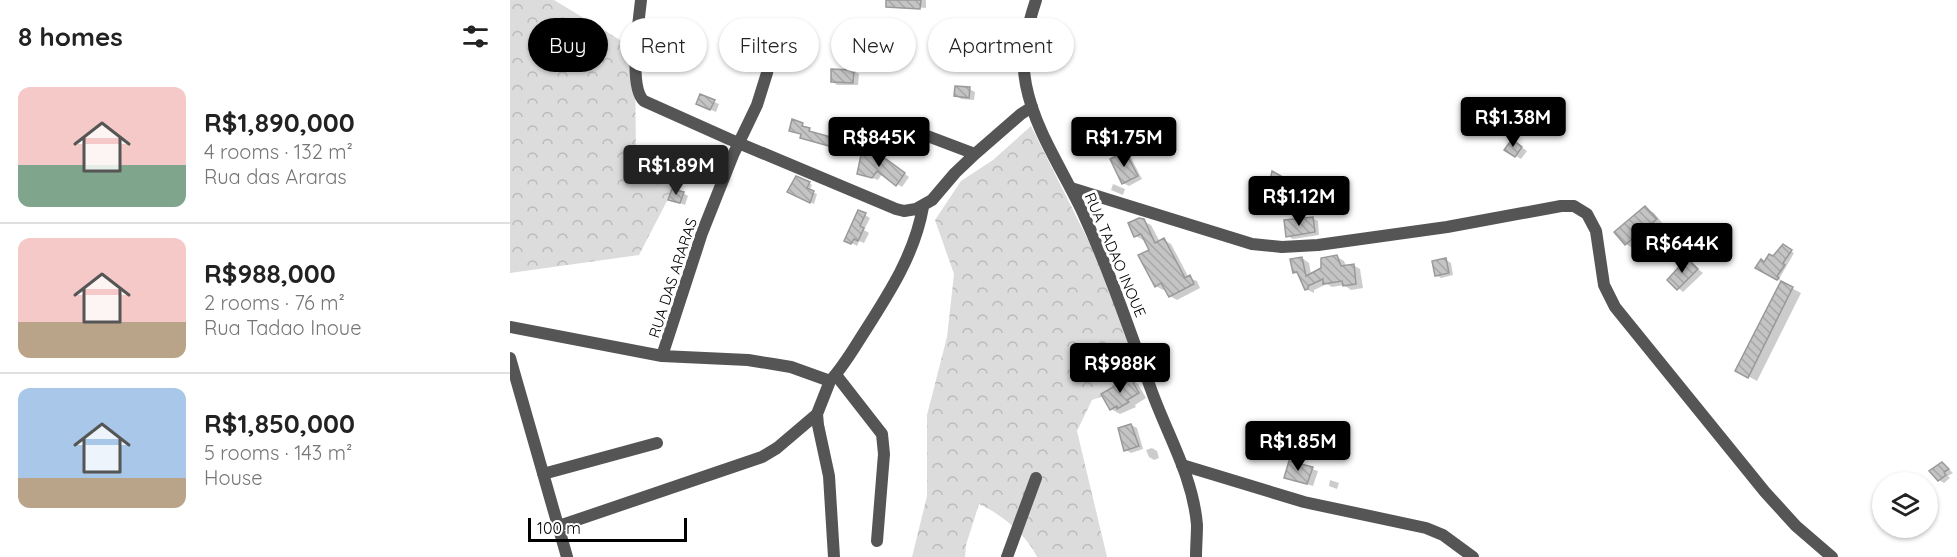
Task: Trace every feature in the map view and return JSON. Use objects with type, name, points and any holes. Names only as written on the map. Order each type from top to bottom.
[{"type":"street","points":[[641,0],[636,64],[636,85],[639,97],[739,143],[896,209],[910,211],[923,207],[975,154],[1032,107]]},
{"type":"street","name":"RUA TADAO INOUE","points":[[1036,0],[1028,24],[1024,52],[1026,84],[1032,107],[1112,279],[1153,394],[1182,465],[1190,488],[1197,525],[1196,557]]},
{"type":"street","name":"RUA DAS ARARAS","points":[[662,356],[702,233],[756,105],[767,72]]},
{"type":"street","points":[[893,123],[975,154]]},
{"type":"street","points":[[1071,188],[1252,244],[1282,247],[1356,241],[1505,218],[1560,206],[1574,206],[1587,214],[1596,231],[1604,285],[1615,307],[1765,492],[1796,526],[1832,557]]},
{"type":"street","points":[[559,526],[762,457],[777,448],[817,414],[833,378],[876,313],[902,268],[914,244],[923,207]]},
{"type":"street","points":[[510,327],[662,356],[748,360],[833,378],[882,434],[885,454],[877,541]]},
{"type":"street","points":[[510,358],[567,557]]},
{"type":"street","points":[[817,414],[829,476],[834,557]]},
{"type":"street","points":[[543,474],[657,443]]},
{"type":"street","points":[[1182,465],[1304,502],[1426,528],[1443,535],[1473,557]]},
{"type":"street","points":[[1007,557],[1036,478]]},
{"type":"green space","points":[[510,0],[554,0],[584,18],[528,18],[528,72],[608,72],[608,33],[620,40],[620,72],[635,72],[636,161],[682,172],[639,255],[510,273]]},
{"type":"green space","points":[[1031,126],[1122,308],[1124,332],[1142,369],[1134,385],[1092,400],[1077,431],[1107,557],[1037,557],[1027,541],[1012,526],[996,513],[979,504],[966,545],[965,557],[912,557],[927,496],[927,415],[947,337],[954,274],[935,220],[961,181],[993,160]]},
{"type":"building","points":[[886,0],[921,0],[920,9],[886,7]]},
{"type":"building","points":[[831,72],[854,72],[853,83],[831,82]]},
{"type":"building","points":[[955,86],[970,87],[969,98],[954,96]]},
{"type":"building","points":[[700,94],[715,100],[710,110],[696,104]]},
{"type":"building","points":[[1535,105],[1543,117],[1536,122],[1528,110]]},
{"type":"building","points":[[792,119],[803,123],[802,126],[810,128],[809,131],[838,139],[836,148],[800,138],[801,134],[789,131]]},
{"type":"building","points":[[1099,137],[1104,149],[1096,153],[1090,141]]},
{"type":"building","points":[[1512,139],[1522,147],[1515,157],[1504,150]]},
{"type":"building","points":[[862,150],[886,159],[905,173],[896,186],[877,171],[872,178],[857,174]]},
{"type":"building","points":[[1125,151],[1138,176],[1122,184],[1110,159]]},
{"type":"building","points":[[1272,171],[1295,184],[1270,181]]},
{"type":"building","points":[[796,176],[810,182],[807,188],[814,191],[810,203],[787,192]]},
{"type":"building","points":[[672,189],[684,192],[680,203],[668,200]]},
{"type":"building","points":[[1645,206],[1657,219],[1625,245],[1614,232]]},
{"type":"building","points":[[858,210],[866,213],[860,226],[864,228],[858,241],[854,239],[851,244],[844,241]]},
{"type":"building","points":[[1313,217],[1315,232],[1286,237],[1284,220]]},
{"type":"building","points":[[1139,218],[1144,219],[1155,243],[1164,238],[1185,278],[1190,275],[1194,284],[1169,297],[1161,283],[1155,287],[1138,255],[1149,250],[1141,234],[1134,237],[1128,223]]},
{"type":"building","points":[[1783,244],[1792,250],[1783,263],[1785,265],[1777,276],[1779,278],[1777,280],[1755,268],[1761,259],[1764,262],[1769,254],[1773,256]]},
{"type":"building","points":[[1337,255],[1341,266],[1354,264],[1356,284],[1343,286],[1342,281],[1323,284],[1323,279],[1308,286],[1305,290],[1297,272],[1293,273],[1290,259],[1302,257],[1306,276],[1321,268],[1321,258]]},
{"type":"building","points":[[1446,258],[1449,273],[1435,276],[1432,261]]},
{"type":"building","points":[[1687,258],[1698,269],[1677,290],[1667,280]]},
{"type":"building","points":[[1781,281],[1793,287],[1748,378],[1735,371]]},
{"type":"building","points":[[1130,377],[1139,393],[1127,400],[1129,402],[1110,410],[1101,394]]},
{"type":"building","points":[[1131,424],[1139,446],[1124,451],[1118,428]]},
{"type":"building","points":[[1289,461],[1313,467],[1307,484],[1284,478]]},
{"type":"building","points":[[1942,462],[1949,469],[1944,472],[1946,475],[1938,481],[1938,472],[1929,471]]}]
